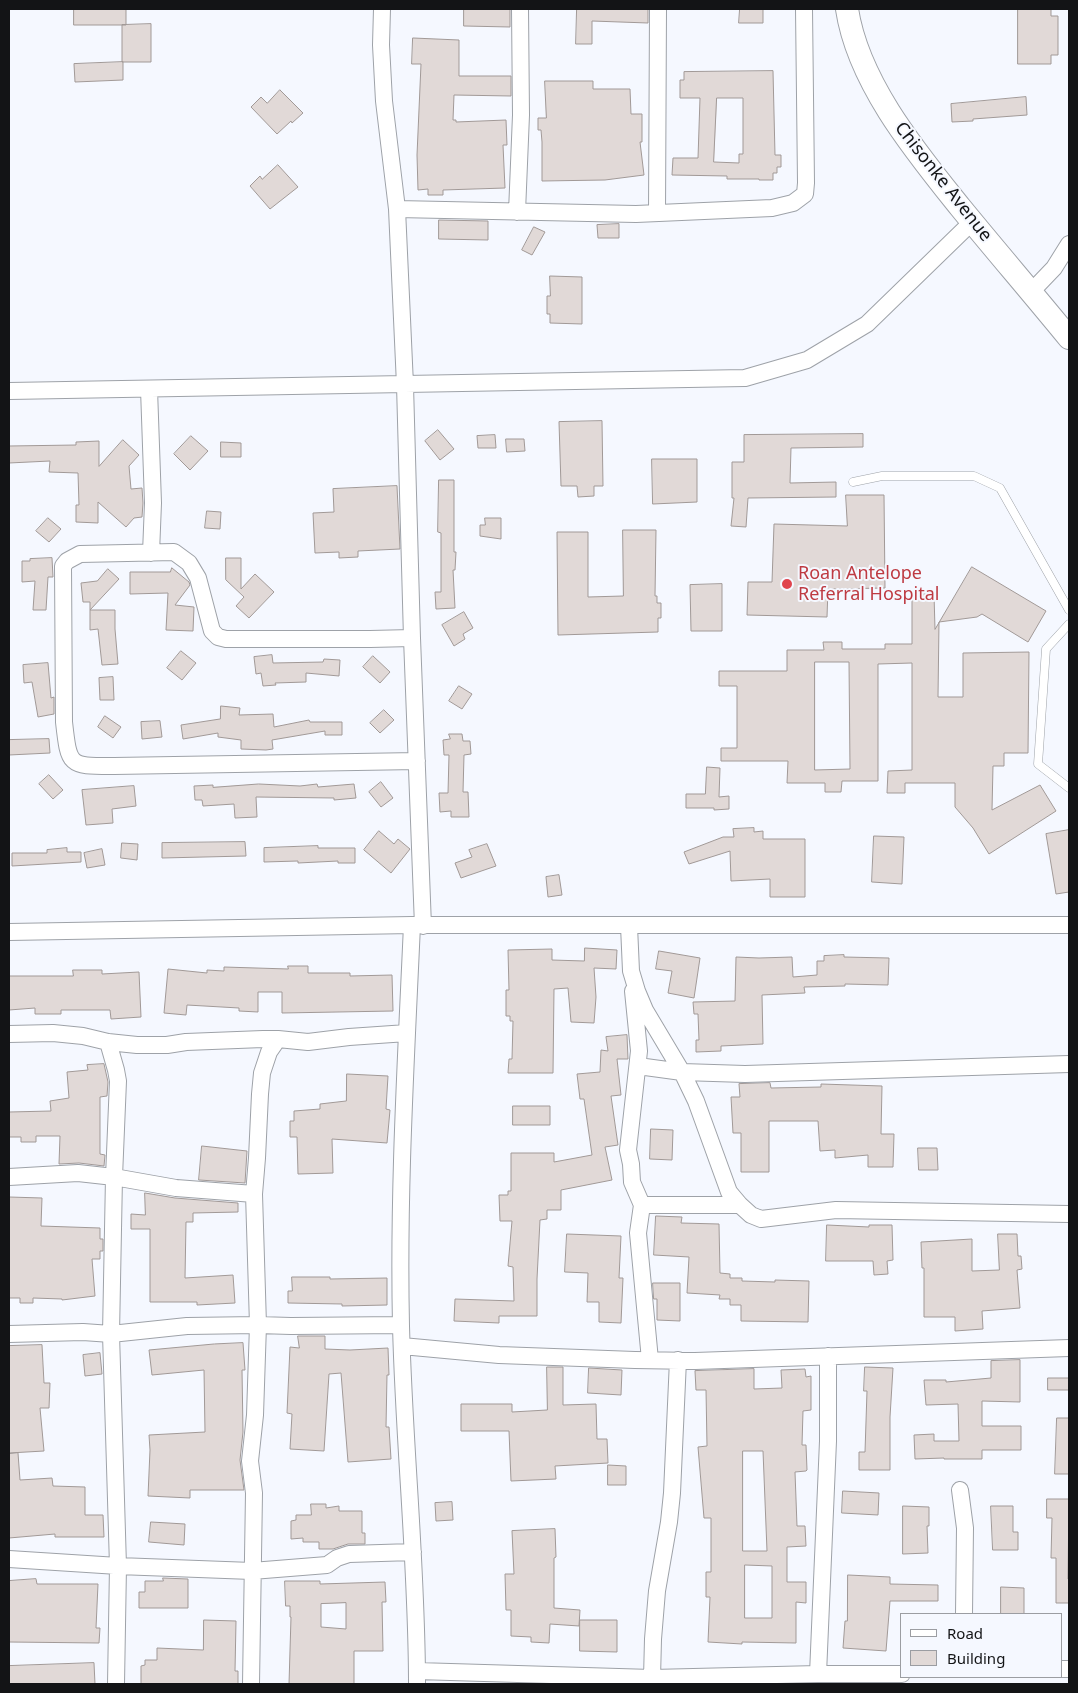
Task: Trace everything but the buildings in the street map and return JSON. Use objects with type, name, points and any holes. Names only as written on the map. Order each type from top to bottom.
[{"type":"street","points":[[382,9],[381,45],[384,101],[397,209],[405,385],[416,761],[417,925],[407,1033],[402,1166],[401,1325],[416,1610],[417,1678],[652,1678],[900,1674]]},
{"type":"street","points":[[517,212],[521,115],[520,9]]},
{"type":"street","points":[[657,213],[658,9]]},
{"type":"street","points":[[397,209],[636,214],[772,208],[793,203],[805,194],[806,183],[804,9]]},
{"type":"street","name":"Chisonke Avenue","points":[[847,9],[848,19],[863,62],[911,146],[1069,338]]},
{"type":"street","points":[[9,392],[745,378],[807,360],[867,324],[972,222]]},
{"type":"street","points":[[1030,292],[1054,268],[1069,244]]},
{"type":"street","points":[[149,389],[153,503],[151,553]]},
{"type":"street","points":[[412,638],[226,639],[218,637],[212,631],[198,578],[189,563],[174,552],[80,554],[67,560],[63,566],[64,722],[66,746],[70,757],[77,764],[105,766],[416,761]]},
{"type":"street","points":[[9,932],[417,925],[1069,925]]},
{"type":"street","points":[[629,926],[631,971],[640,1051],[628,1150],[632,1182],[642,1205],[638,1233],[650,1360]]},
{"type":"street","points":[[631,971],[646,1010],[682,1072],[699,1108],[729,1192],[751,1215],[761,1219],[836,1210],[1069,1214]]},
{"type":"street","points":[[9,1034],[63,1034],[83,1036],[108,1042],[137,1045],[167,1045],[186,1042],[278,1039],[308,1042],[407,1033]]},
{"type":"street","points":[[251,1684],[254,1493],[250,1461],[255,1415],[258,1325],[254,1194],[262,1072],[269,1052],[278,1039]]},
{"type":"street","points":[[108,1042],[118,1081],[111,1334],[118,1566],[116,1684]]},
{"type":"street","points":[[638,1066],[682,1072],[745,1074],[1069,1064]]},
{"type":"street","points":[[9,1177],[78,1173],[176,1188],[254,1194]]},
{"type":"street","points":[[642,1205],[740,1205]]},
{"type":"street","points":[[9,1334],[83,1332],[111,1334],[187,1326],[401,1325]]},
{"type":"street","points":[[402,1346],[499,1355],[650,1360],[1069,1348]]},
{"type":"street","points":[[818,1674],[827,1470],[828,1356]]},
{"type":"street","points":[[652,1678],[657,1591],[672,1493],[678,1360]]},
{"type":"street","points":[[960,1490],[965,1528],[964,1613]]},
{"type":"street","points":[[9,1559],[118,1566],[252,1571],[327,1565],[337,1558],[349,1554],[413,1552]]},
{"type":"lane","points":[[853,482],[882,476],[974,476],[1000,488],[1069,610]]},
{"type":"lane","points":[[1069,624],[1046,649],[1038,764],[1069,788]]},
{"type":"place","name":"Roan Antelope Referral Hospital","points":[[787,584]]}]
